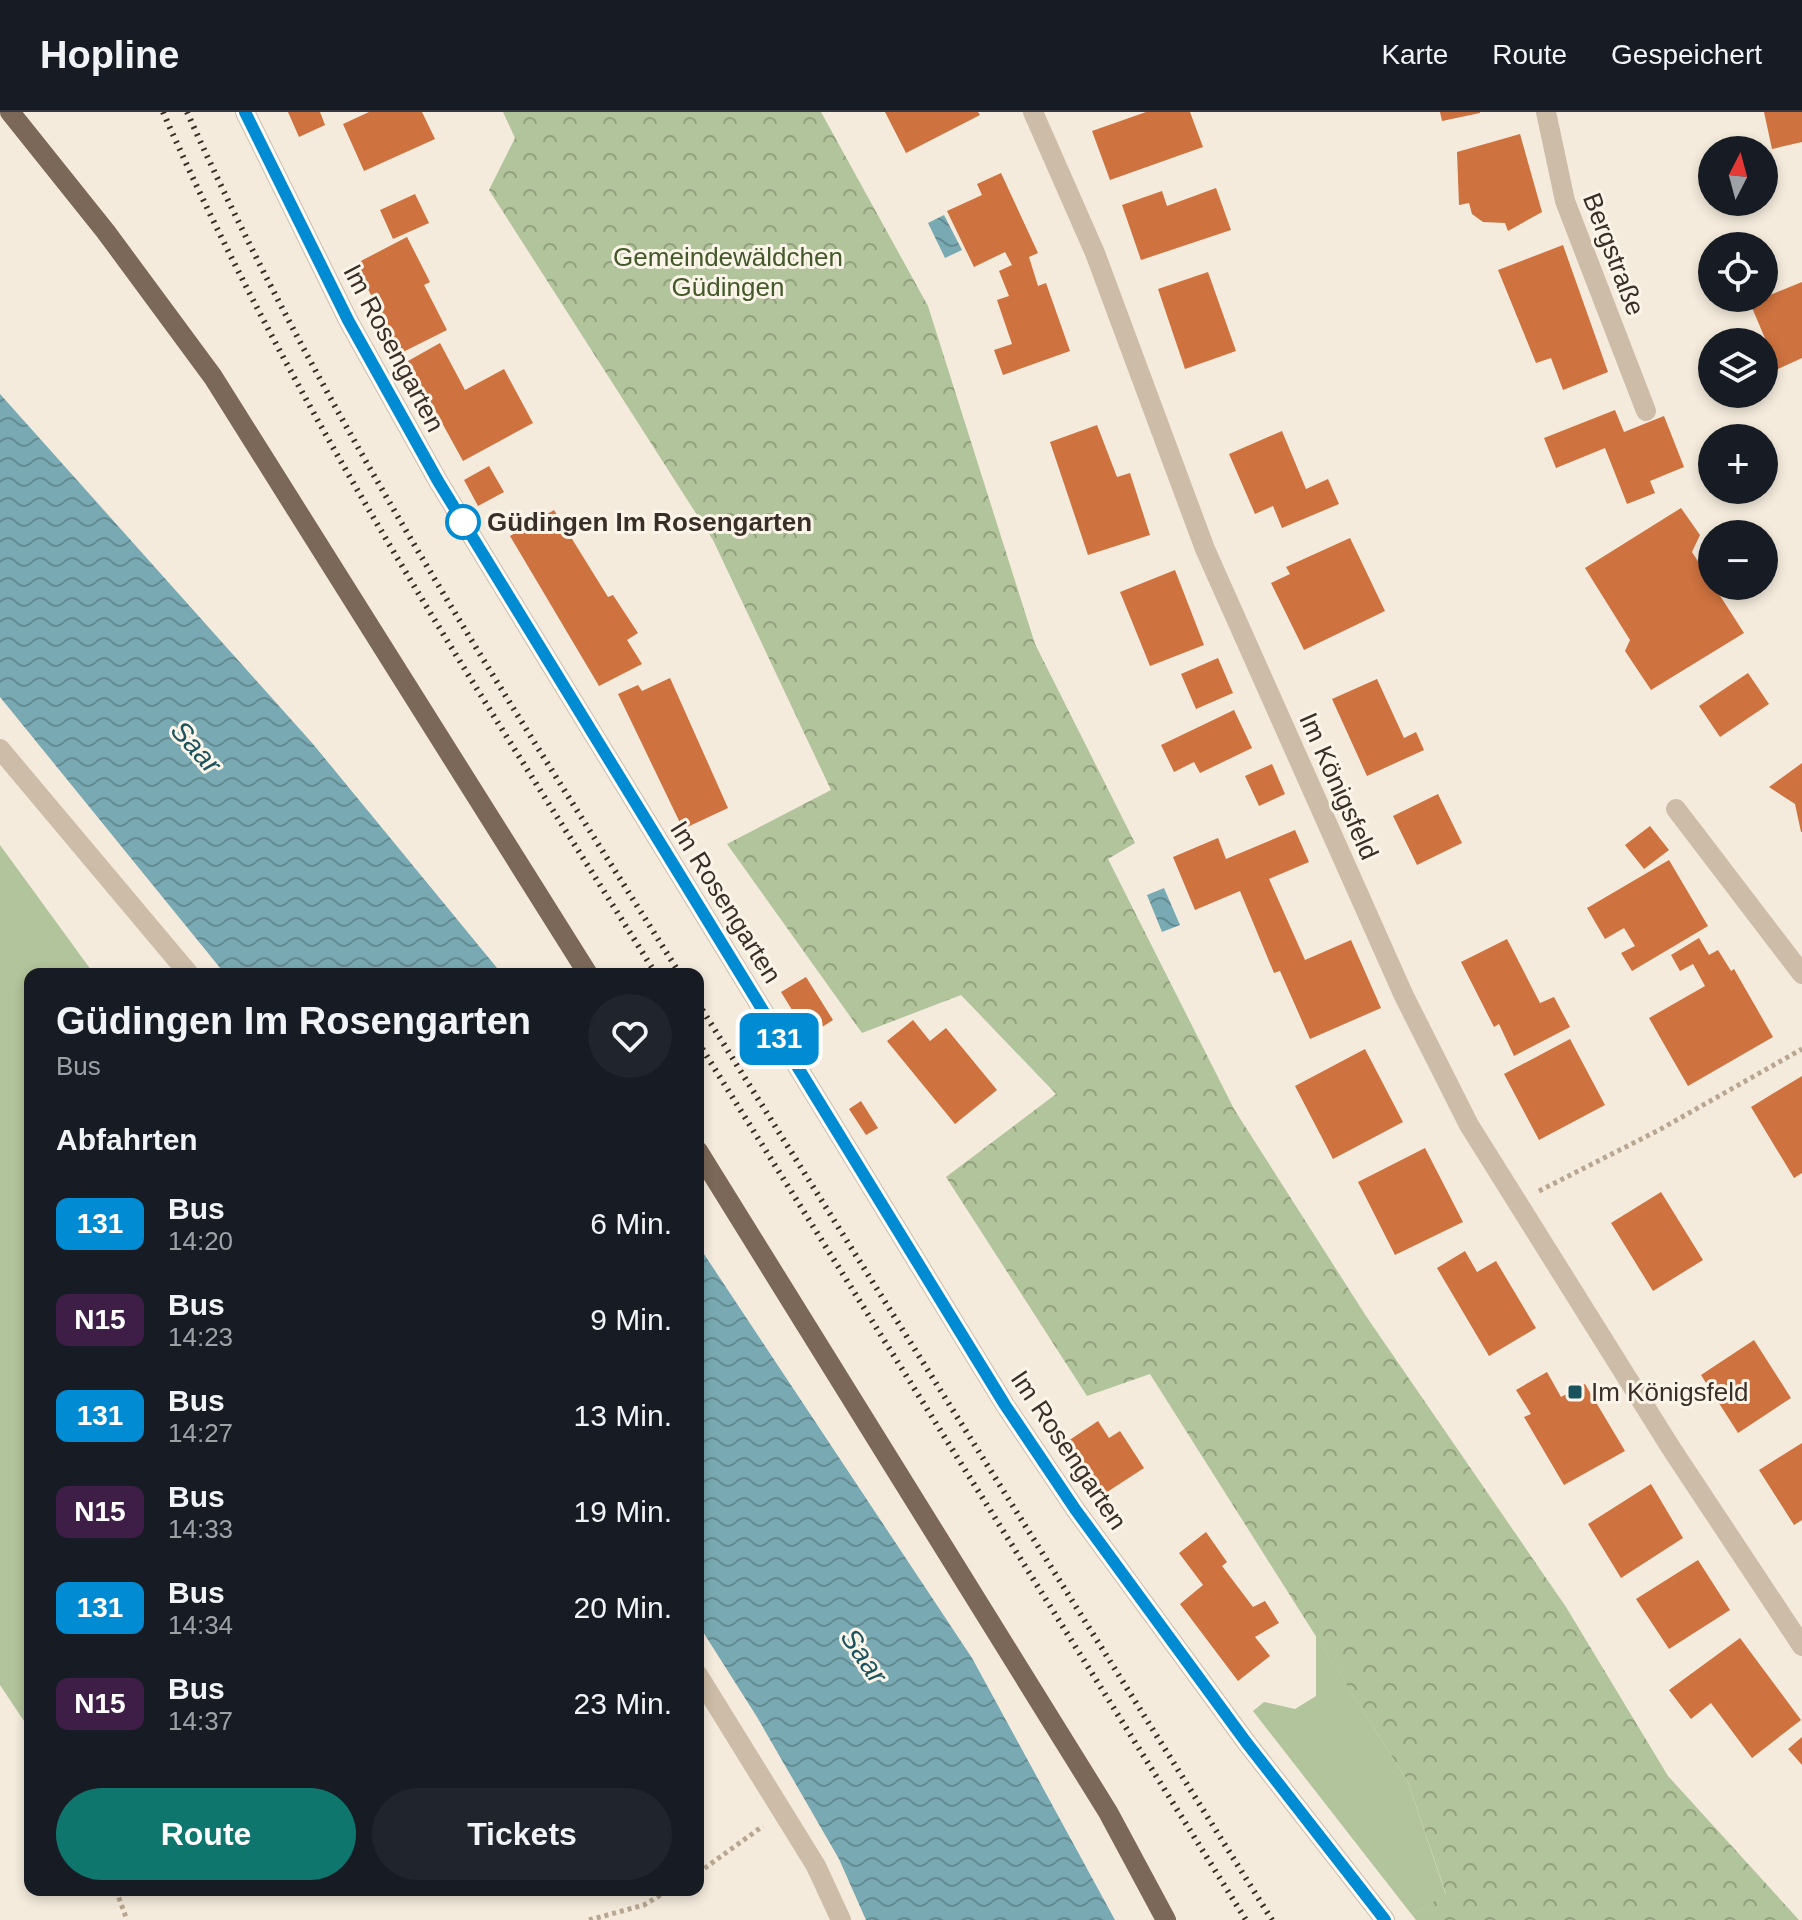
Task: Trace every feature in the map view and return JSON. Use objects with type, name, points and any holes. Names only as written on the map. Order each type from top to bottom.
[{"type":"main road","points":[[10,112],[106,232],[213,377],[584,968]]},
{"type":"main road","points":[[22,112],[46,157]]},
{"type":"main road","points":[[704,1161],[1108,1812],[1166,1920]]},
{"type":"street","name":"Im Rosengarten","points":[[245,112],[348,320],[438,481],[1005,1405],[1075,1509],[1246,1742],[1385,1920]]},
{"type":"street","name":"Im Königsfeld","points":[[1033,112],[1095,253],[1205,549],[1398,982],[1469,1125],[1671,1448],[1802,1646]]},
{"type":"street","name":"Bergstraße","points":[[1546,112],[1565,201],[1646,411]]},
{"type":"street","points":[[0,749],[184,968]]},
{"type":"street","points":[[1676,809],[1802,974]]},
{"type":"street","points":[[704,1685],[783,1811],[841,1920]]},
{"type":"path","points":[[1517,1202],[1659,1130],[1802,1049]]},
{"type":"path","points":[[704,1869],[783,1811]]},
{"type":"path","points":[[118,1896],[127,1920]]},
{"type":"path","points":[[589,1920],[644,1905],[659,1896]]},
{"type":"green space","name":"Gemeindewäldchen Güdingen","points":[[503,112],[821,112],[928,306],[1035,644],[1135,843],[1108,859],[1234,1109],[1366,1316],[1566,1607],[1668,1776],[1799,1920],[1416,1920],[1412,1915],[1446,1894],[1408,1782],[1150,1374],[1087,1396],[946,1177],[1056,1094],[961,995],[862,1033],[727,844],[831,790],[713,540],[489,190],[515,138]]},
{"type":"green space","points":[[0,845],[90,968],[24,968],[24,1721],[0,1685]]},
{"type":"green space","points":[[1316,1636],[1408,1782],[1446,1895],[1412,1915],[1253,1711],[1264,1702],[1295,1709],[1316,1696]]},
{"type":"water","points":[[944,215],[962,250],[945,258],[928,223]]},
{"type":"water","name":"Saar","points":[[0,394],[313,744],[497,968],[220,968],[0,697]]},
{"type":"water","points":[[1164,888],[1180,925],[1162,932],[1147,895]]},
{"type":"water","name":"Saar","points":[[704,1254],[972,1658],[1115,1920],[866,1920],[839,1859],[757,1717],[704,1633]]},
{"type":"building","points":[[288,112],[320,112],[325,125],[299,137]]},
{"type":"building","points":[[369,112],[422,112],[435,139],[364,171],[343,124]]},
{"type":"building","points":[[885,112],[978,112],[980,115],[906,153]]},
{"type":"building","points":[[1146,112],[1190,112],[1203,147],[1110,180],[1092,131]]},
{"type":"building","points":[[1440,112],[1480,112],[1480,113],[1442,121]]},
{"type":"building","points":[[1764,112],[1802,112],[1802,142],[1778,148],[1778,136],[1769,136]]},
{"type":"building","points":[[1520,134],[1542,212],[1508,231],[1505,223],[1483,222],[1472,214],[1469,203],[1459,205],[1457,152]]},
{"type":"building","points":[[1001,173],[1038,253],[1029,257],[1038,286],[1046,283],[1070,351],[1003,375],[994,350],[1012,344],[997,300],[1009,296],[999,271],[1012,265],[1005,252],[974,267],[947,211],[982,195],[977,184]]},
{"type":"building","points":[[1216,188],[1231,230],[1141,260],[1122,205],[1162,191],[1167,206]]},
{"type":"building","points":[[415,194],[429,223],[393,239],[380,210]]},
{"type":"building","points":[[407,237],[430,282],[424,285],[447,330],[401,353],[355,264]]},
{"type":"building","points":[[1563,245],[1608,372],[1563,390],[1551,358],[1536,363],[1498,270]]},
{"type":"building","points":[[1208,272],[1236,351],[1185,369],[1158,289]]},
{"type":"building","points":[[1802,282],[1802,358],[1778,369],[1778,328],[1761,328],[1754,312],[1778,312],[1778,292]]},
{"type":"building","points":[[440,343],[465,390],[504,369],[533,423],[463,461],[408,361]]},
{"type":"building","points":[[1615,410],[1624,432],[1664,416],[1684,467],[1650,481],[1655,493],[1627,504],[1605,448],[1556,468],[1544,438]]},
{"type":"building","points":[[1097,425],[1117,477],[1130,473],[1150,535],[1088,555],[1050,442]]},
{"type":"building","points":[[1282,431],[1306,489],[1328,479],[1339,504],[1282,528],[1273,506],[1255,514],[1229,454]]},
{"type":"building","points":[[489,466],[504,492],[478,506],[464,480]]},
{"type":"building","points":[[1681,508],[1698,532],[1692,552],[1698,561],[1698,600],[1723,600],[1744,633],[1651,690],[1625,651],[1630,640],[1585,568]]},
{"type":"building","points":[[554,510],[608,597],[613,595],[638,633],[627,640],[642,664],[599,686],[510,536]]},
{"type":"building","points":[[1350,538],[1385,611],[1304,650],[1271,583],[1290,574],[1286,567]]},
{"type":"building","points":[[1175,570],[1204,645],[1150,666],[1120,592]]},
{"type":"building","points":[[1218,658],[1233,693],[1196,709],[1181,674]]},
{"type":"building","points":[[1748,673],[1769,704],[1720,737],[1699,706]]},
{"type":"building","points":[[670,678],[728,808],[683,829],[618,694],[638,685],[642,691]]},
{"type":"building","points":[[1377,679],[1404,738],[1416,732],[1424,750],[1367,776],[1332,699]]},
{"type":"building","points":[[1234,710],[1252,748],[1200,773],[1194,762],[1174,772],[1161,745]]},
{"type":"building","points":[[1802,763],[1801,832],[1795,804],[1769,787]]},
{"type":"building","points":[[1272,764],[1285,794],[1259,806],[1245,776]]},
{"type":"building","points":[[1438,794],[1462,843],[1417,865],[1393,816]]},
{"type":"building","points":[[1650,826],[1669,850],[1644,869],[1625,845]]},
{"type":"building","points":[[1295,830],[1309,862],[1269,879],[1305,960],[1351,940],[1381,1008],[1310,1039],[1280,971],[1274,973],[1240,891],[1195,910],[1173,857],[1218,838],[1226,859]]},
{"type":"building","points":[[1669,860],[1708,926],[1632,971],[1621,953],[1635,946],[1624,928],[1605,939],[1587,908]]},
{"type":"building","points":[[1699,938],[1709,955],[1718,950],[1731,971],[1734,969],[1773,1037],[1688,1086],[1649,1018],[1705,986],[1693,964],[1680,971],[1671,955]]},
{"type":"building","points":[[1507,939],[1540,1003],[1554,997],[1570,1027],[1514,1056],[1499,1024],[1494,1027],[1461,962]]},
{"type":"building","points":[[806,977],[833,1020],[808,1036],[781,992]]},
{"type":"building","points":[[913,1020],[930,1041],[946,1028],[997,1090],[955,1124],[887,1041]]},
{"type":"building","points":[[1570,1039],[1605,1105],[1539,1140],[1504,1074]]},
{"type":"building","points":[[1365,1049],[1403,1122],[1333,1159],[1295,1086]]},
{"type":"building","points":[[1802,1076],[1802,1173],[1794,1178],[1751,1107]]},
{"type":"building","points":[[861,1101],[878,1128],[866,1135],[849,1109]]},
{"type":"building","points":[[1425,1148],[1463,1222],[1395,1255],[1358,1182]]},
{"type":"building","points":[[1661,1192],[1703,1260],[1653,1291],[1611,1223]]},
{"type":"building","points":[[1465,1251],[1477,1272],[1496,1261],[1536,1328],[1489,1356],[1437,1268]]},
{"type":"building","points":[[1754,1340],[1791,1398],[1738,1433],[1701,1375]]},
{"type":"building","points":[[1547,1372],[1561,1397],[1585,1384],[1625,1451],[1564,1485],[1524,1417],[1531,1414],[1516,1390]]},
{"type":"building","points":[[1098,1421],[1109,1438],[1120,1431],[1144,1468],[1101,1496],[1065,1443]]},
{"type":"building","points":[[1802,1443],[1802,1520],[1794,1525],[1759,1470]]},
{"type":"building","points":[[1651,1484],[1683,1538],[1621,1578],[1588,1524]]},
{"type":"building","points":[[1206,1532],[1227,1562],[1222,1566],[1253,1607],[1265,1601],[1279,1623],[1255,1637],[1270,1656],[1238,1681],[1180,1604],[1203,1585],[1179,1553]]},
{"type":"building","points":[[1698,1560],[1730,1610],[1669,1649],[1636,1599]]},
{"type":"building","points":[[1740,1638],[1801,1720],[1752,1758],[1711,1703],[1691,1719],[1669,1690]]},
{"type":"building","points":[[1802,1737],[1802,1765],[1788,1749]]},
{"type":"railway","points":[[163,112],[215,225],[331,445],[458,658],[652,968]]},
{"type":"railway","points":[[187,112],[296,335],[356,444],[482,658],[676,968]]},
{"type":"railway","points":[[704,1013],[1272,1920]]},
{"type":"railway","points":[[704,1052],[1246,1920]]},
{"type":"bus line","name":"131","points":[[245,112],[388,396],[587,728],[1005,1405],[1075,1509],[1246,1742],[1385,1920]]},
{"type":"place","name":"Güdingen Im Rosengarten","points":[[463,522]]},
{"type":"place","name":"Im Königsfeld","points":[[1575,1392]]}]
